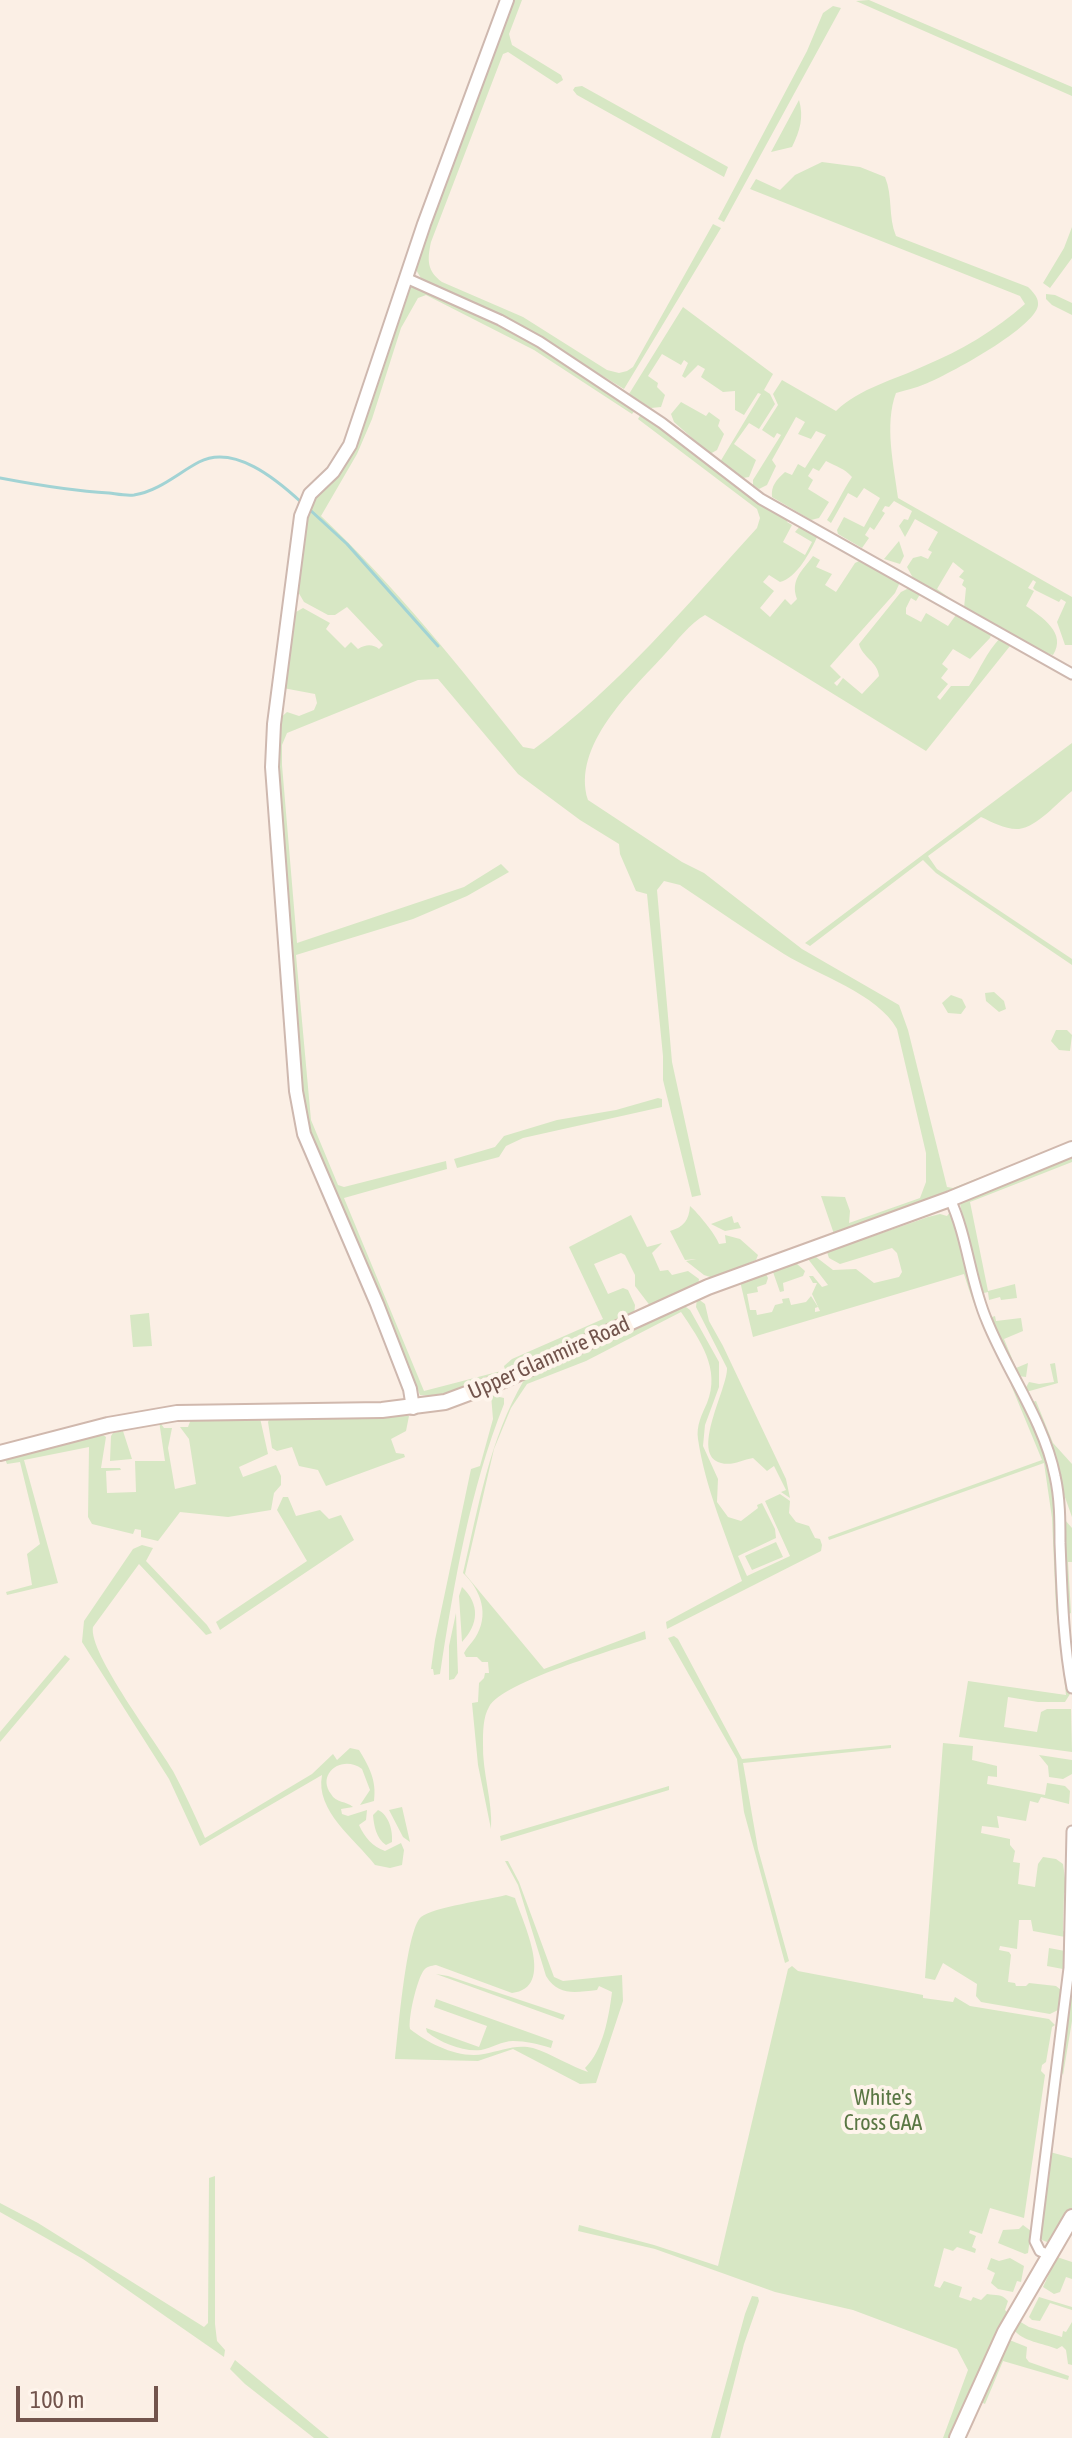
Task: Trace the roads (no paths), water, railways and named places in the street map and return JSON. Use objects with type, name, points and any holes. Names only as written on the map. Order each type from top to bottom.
[{"type":"main road","name":"Upper Glanmire Road","points":[[0,1453],[108,1425],[177,1413],[382,1410],[445,1402],[471,1394],[701,1290],[950,1199],[1072,1149]]},
{"type":"main road","points":[[957,2438],[995,2352],[1072,2217]]},
{"type":"street","points":[[413,1408],[410,1389],[383,1318],[301,1124],[296,1091],[272,754],[274,724],[301,516],[310,494],[333,472],[350,445],[406,278],[507,0]]},
{"type":"street","points":[[406,278],[500,320],[540,342],[662,423],[761,499],[1072,674]]},
{"type":"street","points":[[950,1199],[960,1223],[975,1290],[1035,1420],[1056,1479],[1065,1631],[1072,1688]]},
{"type":"street","points":[[1049,2255],[1040,2251],[1035,2241],[1069,1968],[1072,1831]]},
{"type":"waterway","points":[[0,478],[134,495],[160,486],[199,462],[226,457],[267,474],[301,502]]},
{"type":"waterway","points":[[309,509],[347,544],[438,646]]},
{"type":"park label","name":"White's Cross GAA","points":[[883,2110]]}]
